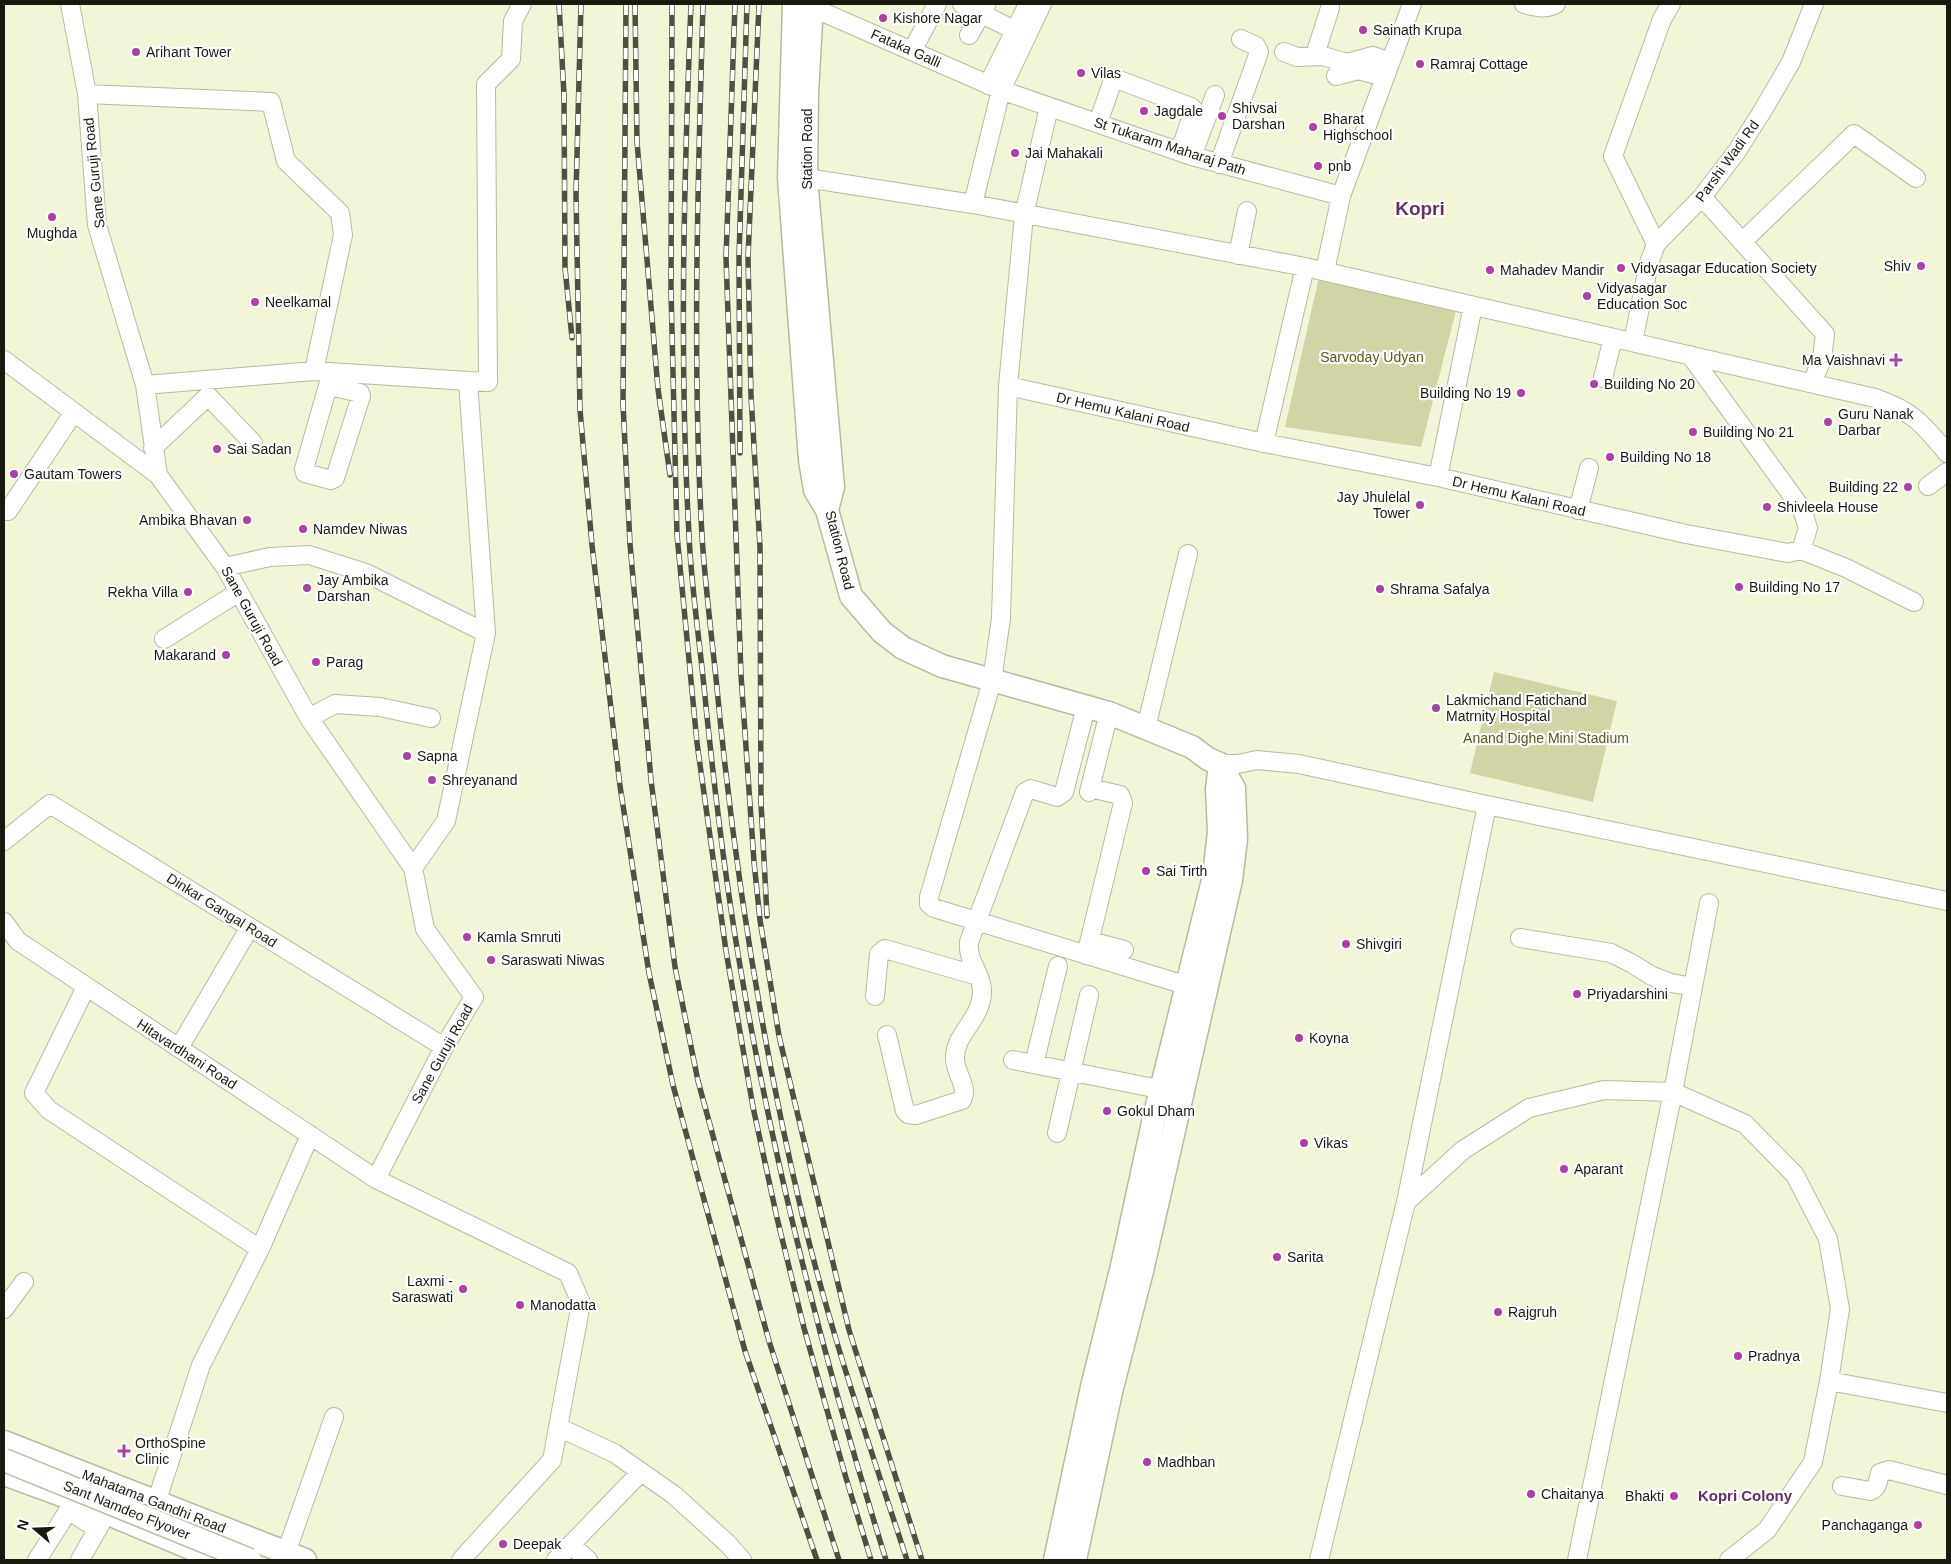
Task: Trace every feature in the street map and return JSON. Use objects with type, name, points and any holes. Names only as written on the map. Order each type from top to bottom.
[{"type":"main road","name":"Station Road","points":[[803,4],[797,178],[805,280],[814,381],[833,487],[828,510],[851,596],[882,632],[904,648],[942,666],[1109,713],[1192,747],[1220,764]]},
{"type":"main road","points":[[1055,1560],[1074,1515],[1102,1389],[1132,1269],[1164,1121],[1222,878],[1216,789],[1220,764]]},
{"type":"main road","name":"Mahatama Gandhi Road","points":[[4,1442],[156,1503],[296,1556]]},
{"type":"main road","name":"Sant Namdeo Flyover","points":[[4,1460],[250,1560]]},
{"type":"main road","name":"Mahatama Gandhi Road","points":[[4,1474],[102,1522],[152,1533],[219,1560]]},
{"type":"main road","points":[[1074,1515],[1076,1560]]},
{"type":"street","name":"Sane Guruji Road","points":[[70,4],[87,94],[97,225],[145,385],[158,475],[225,567],[309,718],[413,868],[425,929],[474,997],[444,1047],[376,1179]]},
{"type":"street","points":[[331,379],[488,382],[486,84],[511,59],[513,21],[522,4]]},
{"type":"street","name":"Fataka Galli","points":[[803,4],[994,87]]},
{"type":"street","points":[[912,51],[937,4]]},
{"type":"street","points":[[962,4],[984,9],[1020,34]]},
{"type":"street","points":[[1020,34],[1028,4]]},
{"type":"street","points":[[974,204],[994,87],[1020,34],[1042,4]]},
{"type":"street","points":[[1325,272],[1341,196],[1412,4]]},
{"type":"street","points":[[1524,4],[1547,8],[1556,4]]},
{"type":"street","points":[[1656,244],[1613,156],[1662,19],[1671,4]]},
{"type":"street","name":"Parshi Wadi Rd","points":[[1633,342],[1649,264],[1656,244],[1702,197],[1737,150],[1791,62],[1814,4]]},
{"type":"street","points":[[1314,55],[1330,8]]},
{"type":"street","points":[[970,35],[984,9]]},
{"type":"street","points":[[1224,165],[1259,52],[1256,46],[1241,39]]},
{"type":"street","points":[[1284,52],[1297,56],[1324,56],[1347,63],[1373,56],[1388,70]]},
{"type":"street","points":[[1336,76],[1358,70],[1388,70]]},
{"type":"street","points":[[1092,121],[1106,72]]},
{"type":"street","points":[[1092,121],[1112,83],[1119,80],[1192,107],[1194,110],[1186,154]]},
{"type":"street","name":"St Tukaram Maharaj Path","points":[[994,87],[1186,154],[1341,196]]},
{"type":"street","points":[[87,94],[271,102],[286,161],[340,213],[343,235],[314,371]]},
{"type":"street","points":[[1186,154],[1215,95]]},
{"type":"street","points":[[1224,165],[1254,95]]},
{"type":"street","points":[[1050,107],[1024,215],[1008,386],[1001,618],[992,681],[928,904],[934,908],[976,921],[1088,948],[1196,989]]},
{"type":"street","points":[[1742,242],[1854,134],[1916,178]]},
{"type":"street","points":[[797,178],[974,204],[1304,267],[1875,398],[1895,405],[1914,416],[1947,453]]},
{"type":"street","points":[[1702,197],[1825,334],[1822,359],[1812,383]]},
{"type":"street","points":[[1238,255],[1247,211]]},
{"type":"street","points":[[1264,443],[1304,267]]},
{"type":"street","points":[[1438,477],[1473,306]]},
{"type":"street","points":[[1603,378],[1613,338]]},
{"type":"street","points":[[1690,355],[1802,509],[1808,528],[1801,550],[1846,568],[1914,602]]},
{"type":"street","points":[[4,360],[158,475]]},
{"type":"street","points":[[145,385],[314,371],[331,379],[360,393],[361,396],[335,478],[331,480],[305,473],[304,469],[331,379]]},
{"type":"street","points":[[413,868],[446,821],[486,633],[468,381]]},
{"type":"street","name":"Dr Hemu Kalani Road","points":[[1008,386],[1264,443],[1438,477],[1686,534],[1788,554],[1801,550]]},
{"type":"street","points":[[153,448],[208,396],[253,443]]},
{"type":"street","points":[[4,511],[8,511],[74,412]]},
{"type":"street","points":[[1578,510],[1589,468]]},
{"type":"street","points":[[1928,486],[1947,472]]},
{"type":"street","points":[[1146,728],[1188,554]]},
{"type":"street","points":[[225,567],[270,557],[309,555],[366,573],[486,633]]},
{"type":"street","points":[[164,640],[239,592]]},
{"type":"street","points":[[309,718],[334,704],[380,707],[431,718]]},
{"type":"street","points":[[886,1035],[905,1111],[908,1114],[916,1115],[962,1100],[965,1092],[954,1061],[961,1037],[979,1012],[982,993],[981,981],[970,959],[969,942],[1024,792],[1031,789],[1057,797],[1064,792],[1086,707]]},
{"type":"street","points":[[1088,948],[1123,803],[1120,795],[1090,790],[1109,713]]},
{"type":"street","points":[[1220,764],[1238,764],[1256,760],[1299,764],[1487,806],[1947,901]]},
{"type":"street","name":"Dinkar Gangal Road","points":[[4,842],[50,804],[444,1047]]},
{"type":"street","points":[[1319,1560],[1406,1202],[1487,806]]},
{"type":"street","points":[[1577,1560],[1673,1092],[1709,903]]},
{"type":"street","name":"Hitavardhani Road","points":[[4,922],[18,942],[376,1179],[568,1273],[581,1303],[552,1460],[461,1560]]},
{"type":"street","points":[[179,1048],[250,927]]},
{"type":"street","points":[[1520,938],[1611,953],[1652,976],[1671,983],[1693,987]]},
{"type":"street","points":[[1088,948],[1124,950]]},
{"type":"street","points":[[875,996],[879,954],[885,949],[978,976]]},
{"type":"street","points":[[1034,1064],[1058,966]]},
{"type":"street","points":[[86,987],[34,1093],[49,1110],[260,1249]]},
{"type":"street","points":[[1057,1133],[1089,995]]},
{"type":"street","points":[[1013,1060],[1171,1092]]},
{"type":"street","points":[[1406,1202],[1463,1150],[1528,1108],[1604,1090],[1673,1092],[1745,1124],[1795,1175],[1828,1239],[1840,1309],[1829,1381],[1813,1462],[1767,1530],[1729,1560]]},
{"type":"street","points":[[152,1533],[156,1503],[201,1365],[260,1249],[310,1135]]},
{"type":"street","points":[[4,1309],[24,1282]]},
{"type":"street","points":[[1829,1381],[1947,1403]]},
{"type":"street","points":[[296,1556],[334,1417]]},
{"type":"street","points":[[558,1427],[614,1453],[674,1495],[728,1544],[742,1560]]},
{"type":"street","points":[[1842,1486],[1874,1490],[1880,1473],[1889,1470],[1947,1485]]},
{"type":"street","points":[[556,1560],[641,1472]]},
{"type":"street","points":[[37,1560],[72,1506]]},
{"type":"street","points":[[80,1560],[102,1522]]},
{"type":"street","points":[[571,1545],[588,1560]]},
{"type":"green space","name":"Sarvoday Udyan","points":[[1319,277],[1458,303],[1421,447],[1285,427]]},
{"type":"green space","name":"Anand Dighe Mini Stadium","points":[[1494,672],[1617,701],[1593,802],[1470,773]]},
{"type":"railway","points":[[559,4],[564,95],[565,268],[572,338]]},
{"type":"railway","points":[[581,4],[576,194],[580,410],[592,545],[620,786],[649,973],[673,1085],[745,1351],[817,1560]]},
{"type":"railway","points":[[626,4],[623,404],[630,544],[651,780],[675,967],[698,1081],[769,1341],[839,1560]]},
{"type":"railway","points":[[635,4],[637,142],[658,389],[670,475]]},
{"type":"railway","points":[[672,4],[671,291],[677,535],[697,743],[726,951],[753,1107],[777,1218],[804,1328],[871,1560]]},
{"type":"railway","points":[[691,4],[686,137],[683,336],[686,469],[693,588],[720,830],[743,983],[771,1129],[824,1346],[886,1560]]},
{"type":"railway","points":[[703,4],[697,270],[699,470],[705,571],[731,814],[761,1017],[803,1218],[838,1347],[907,1560]]},
{"type":"railway","points":[[735,4],[726,258],[741,675],[760,920],[779,1036],[849,1330],[922,1560]]},
{"type":"railway","points":[[740,453],[739,257],[747,4]]},
{"type":"railway","points":[[759,4],[748,258],[751,396],[760,547],[761,803],[767,916]]},
{"type":"place","name":"Kishore Nagar","points":[[883,18]]},
{"type":"place","name":"Sainath Krupa","points":[[1363,30]]},
{"type":"place","name":"Arihant Tower","points":[[136,52]]},
{"type":"place","name":"Ramraj Cottage","points":[[1420,64]]},
{"type":"place","name":"Vilas","points":[[1081,73]]},
{"type":"place","name":"Jagdale","points":[[1144,111]]},
{"type":"place","name":"Shivsai Darshan","points":[[1222,116]]},
{"type":"place","name":"Bharat Highschool","points":[[1313,127]]},
{"type":"place","name":"Jai Mahakali","points":[[1015,153]]},
{"type":"place","name":"pnb","points":[[1318,166]]},
{"type":"place","name":"Mughda","points":[[52,217]]},
{"type":"place","name":"Shiv","points":[[1921,266]]},
{"type":"place","name":"Vidyasagar Education Society","points":[[1621,268]]},
{"type":"place","name":"Mahadev Mandir","points":[[1490,270]]},
{"type":"place","name":"Vidyasagar Education Soc","points":[[1587,296]]},
{"type":"place","name":"Neelkamal","points":[[255,302]]},
{"type":"place","name":"Ma Vaishnavi","points":[[1896,360]]},
{"type":"place","name":"Building No 20","points":[[1594,384]]},
{"type":"place","name":"Building No 19","points":[[1521,393]]},
{"type":"place","name":"Guru Nanak Darbar","points":[[1828,422]]},
{"type":"place","name":"Building No 21","points":[[1693,432]]},
{"type":"place","name":"Sai Sadan","points":[[217,449]]},
{"type":"place","name":"Building No 18","points":[[1610,457]]},
{"type":"place","name":"Gautam Towers","points":[[14,474]]},
{"type":"place","name":"Building 22","points":[[1908,487]]},
{"type":"place","name":"Jay Jhulelal Tower","points":[[1420,505]]},
{"type":"place","name":"Shivleela House","points":[[1767,507]]},
{"type":"place","name":"Ambika Bhavan","points":[[247,520]]},
{"type":"place","name":"Namdev Niwas","points":[[303,529]]},
{"type":"place","name":"Building No 17","points":[[1739,587]]},
{"type":"place","name":"Jay Ambika Darshan","points":[[307,588]]},
{"type":"place","name":"Shrama Safalya","points":[[1380,589]]},
{"type":"place","name":"Rekha Villa","points":[[188,592]]},
{"type":"place","name":"Makarand","points":[[226,655]]},
{"type":"place","name":"Parag","points":[[316,662]]},
{"type":"place","name":"Lakmichand Fatichand Matrnity Hospital","points":[[1436,708]]},
{"type":"place","name":"Sapna","points":[[407,756]]},
{"type":"place","name":"Shreyanand","points":[[432,780]]},
{"type":"place","name":"Sai Tirth","points":[[1146,871]]},
{"type":"place","name":"Kamla Smruti","points":[[467,937]]},
{"type":"place","name":"Shivgiri","points":[[1346,944]]},
{"type":"place","name":"Saraswati Niwas","points":[[491,960]]},
{"type":"place","name":"Priyadarshini","points":[[1577,994]]},
{"type":"place","name":"Koyna","points":[[1299,1038]]},
{"type":"place","name":"Gokul Dham","points":[[1107,1111]]},
{"type":"place","name":"Vikas","points":[[1304,1143]]},
{"type":"place","name":"Aparant","points":[[1564,1169]]},
{"type":"place","name":"Sarita","points":[[1277,1257]]},
{"type":"place","name":"Laxmi - Saraswati","points":[[463,1289]]},
{"type":"place","name":"Manodatta","points":[[520,1305]]},
{"type":"place","name":"Rajgruh","points":[[1498,1312]]},
{"type":"place","name":"Pradnya","points":[[1738,1356]]},
{"type":"place","name":"OrthoSpine Clinic","points":[[124,1451]]},
{"type":"place","name":"Madhban","points":[[1147,1462]]},
{"type":"place","name":"Chaitanya","points":[[1531,1494]]},
{"type":"place","name":"Bhakti","points":[[1674,1496]]},
{"type":"place","name":"Panchaganga","points":[[1918,1525]]},
{"type":"place","name":"Deepak","points":[[503,1544]]},
{"type":"district","name":"Kopri","points":[[1420,208]]},
{"type":"district","name":"Kopri Colony","points":[[1745,1495]]}]
